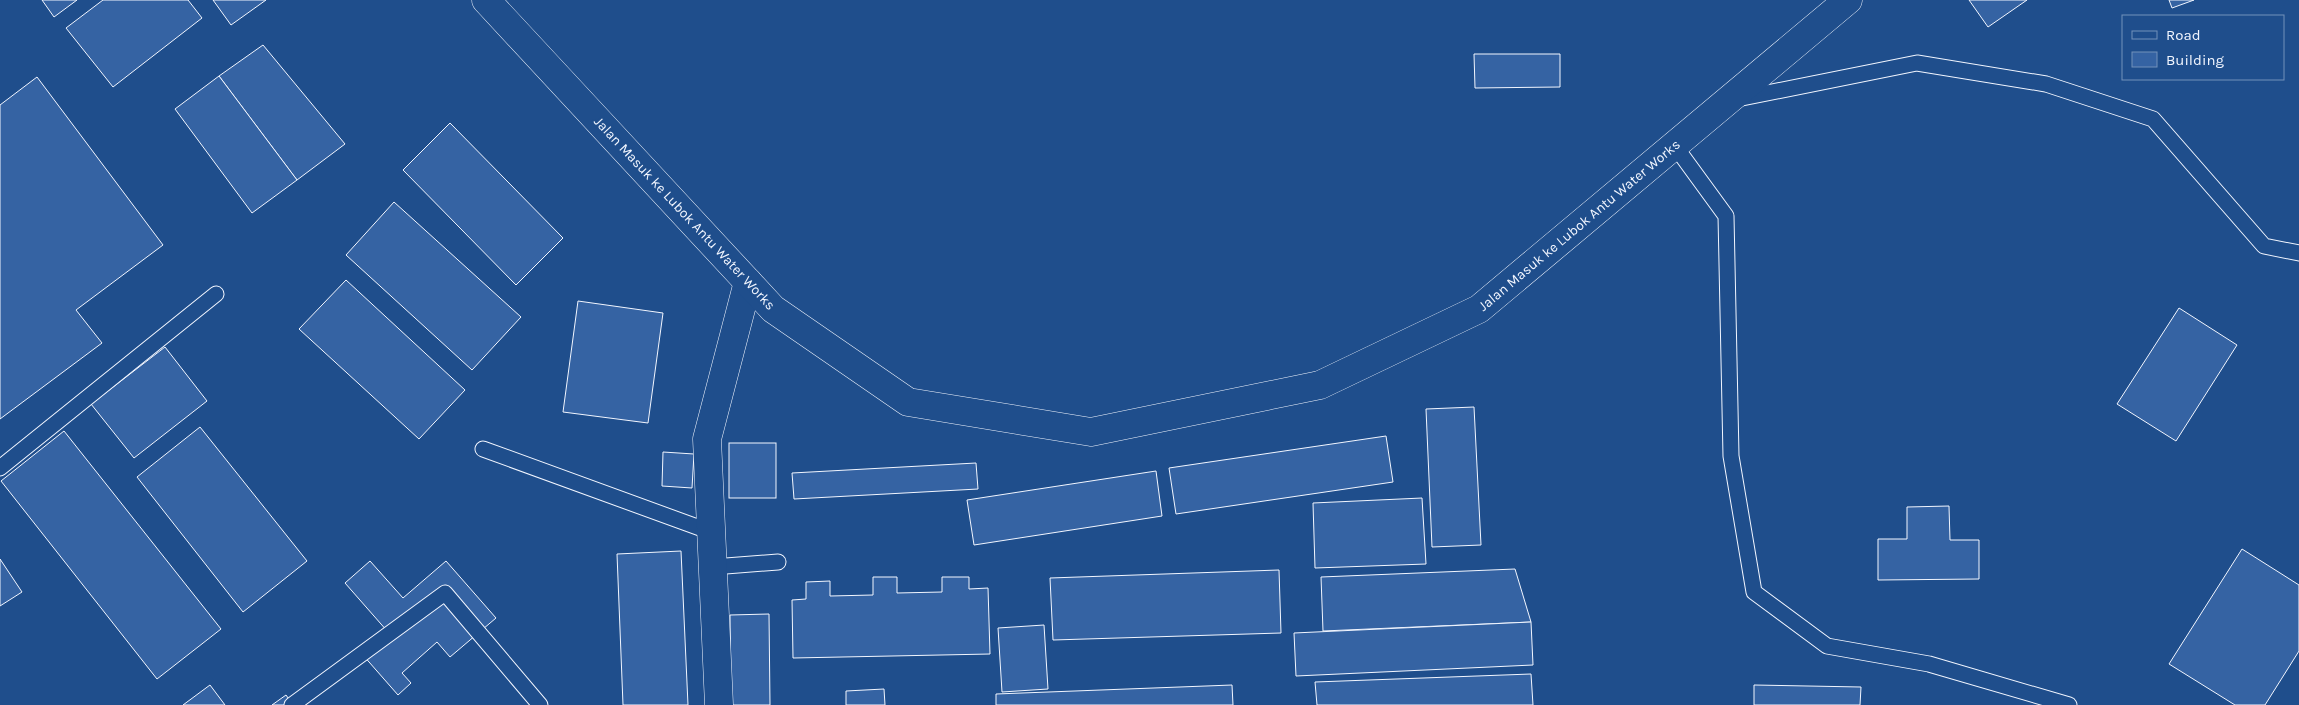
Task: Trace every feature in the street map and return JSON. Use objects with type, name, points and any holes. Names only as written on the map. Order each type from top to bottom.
[{"type":"main road","name":"Jalan Masuk ke Lubok Antu Water Works","points":[[486,0],[773,308],[908,402],[1091,432],[1320,385],[1479,308],[1848,0]]},
{"type":"main road","points":[[719,705],[707,439],[748,282]]},
{"type":"lane","points":[[1728,100],[1917,63],[2046,84],[2153,120],[2264,246],[2299,252]]},
{"type":"lane","points":[[1675,146],[1726,216],[1731,456],[1754,592],[1827,646],[1929,664],[2069,705]]},
{"type":"lane","points":[[0,468],[216,294]]},
{"type":"lane","points":[[483,449],[712,532]]},
{"type":"lane","points":[[713,567],[778,562]]},
{"type":"lane","points":[[292,705],[445,593],[540,705]]},
{"type":"building","points":[[42,0],[77,0],[54,17]]},
{"type":"building","points":[[103,0],[188,0],[202,18],[113,87],[66,28]]},
{"type":"building","points":[[213,0],[266,0],[231,25]]},
{"type":"building","points":[[1969,0],[2027,0],[1988,27]]},
{"type":"building","points":[[2169,0],[2194,0],[2172,8]]},
{"type":"building","points":[[263,45],[345,144],[297,180],[219,76]]},
{"type":"building","points":[[1474,54],[1560,54],[1560,87],[1475,88]]},
{"type":"building","points":[[219,76],[297,180],[252,213],[175,109]]},
{"type":"building","points":[[37,77],[163,245],[76,310],[102,343],[0,419],[0,105]]},
{"type":"building","points":[[450,123],[563,238],[516,285],[403,170]]},
{"type":"building","points":[[394,202],[521,317],[472,370],[346,255]]},
{"type":"building","points":[[346,280],[465,390],[419,439],[299,329]]},
{"type":"building","points":[[578,301],[663,313],[648,423],[563,412]]},
{"type":"building","points":[[2179,308],[2237,345],[2176,441],[2117,404]]},
{"type":"building","points":[[165,347],[207,401],[134,458],[91,404]]},
{"type":"building","points":[[1474,407],[1481,545],[1432,547],[1426,409]]},
{"type":"building","points":[[200,427],[307,561],[243,612],[137,477]]},
{"type":"building","points":[[64,431],[221,629],[157,679],[1,481]]},
{"type":"building","points":[[1386,436],[1393,482],[1176,514],[1169,468]]},
{"type":"building","points":[[729,443],[776,443],[776,498],[729,498]]},
{"type":"building","points":[[663,452],[694,454],[692,488],[662,486]]},
{"type":"building","points":[[976,463],[978,489],[794,499],[792,473]]},
{"type":"building","points":[[1156,471],[1162,516],[974,545],[967,500]]},
{"type":"building","points":[[1422,498],[1426,564],[1315,568],[1313,503]]},
{"type":"building","points":[[1949,506],[1950,540],[1979,540],[1979,579],[1878,580],[1878,539],[1907,539],[1907,507]]},
{"type":"building","points":[[2242,549],[2299,585],[2299,651],[2265,705],[2235,705],[2169,664]]},
{"type":"building","points":[[681,551],[688,705],[623,705],[617,554]]},
{"type":"building","points":[[0,559],[22,592],[0,606]]},
{"type":"building","points":[[370,561],[403,598],[446,561],[496,618],[450,657],[437,642],[402,673],[411,683],[398,695],[362,654],[388,632],[345,583]]},
{"type":"building","points":[[1515,569],[1531,622],[1323,631],[1321,577]]},
{"type":"building","points":[[1279,570],[1281,633],[1053,640],[1050,578]]},
{"type":"building","points":[[873,577],[897,577],[897,593],[942,592],[942,577],[969,577],[969,589],[988,588],[990,654],[793,658],[792,600],[806,599],[806,582],[830,581],[830,596],[873,595]]},
{"type":"building","points":[[769,614],[770,705],[731,705],[730,615]]},
{"type":"building","points":[[1531,622],[1533,665],[1296,676],[1294,633]]},
{"type":"building","points":[[1044,625],[1048,689],[1002,692],[998,628]]},
{"type":"building","points":[[1531,674],[1533,705],[1317,705],[1315,682]]},
{"type":"building","points":[[210,685],[225,705],[183,705]]},
{"type":"building","points":[[1232,685],[1233,705],[996,705],[996,694]]},
{"type":"building","points":[[1754,685],[1861,687],[1860,705],[1754,705]]},
{"type":"building","points":[[884,689],[885,705],[846,705],[846,691]]},
{"type":"building","points":[[286,695],[293,705],[272,705]]}]
